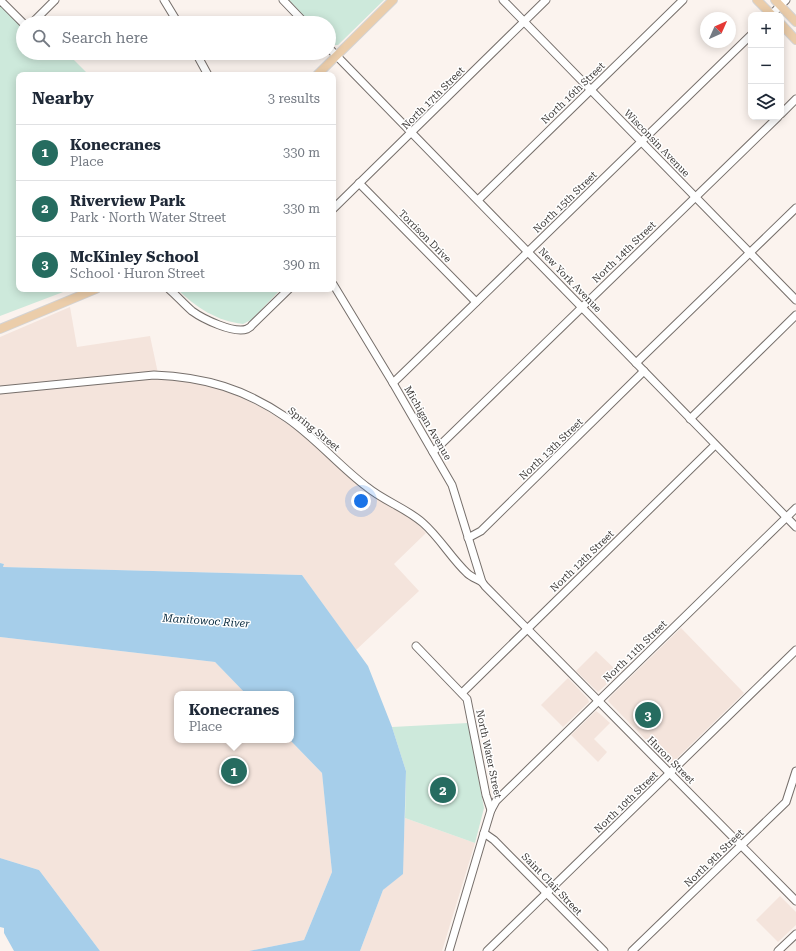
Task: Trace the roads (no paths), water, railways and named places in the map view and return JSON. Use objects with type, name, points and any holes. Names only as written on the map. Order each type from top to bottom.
[{"type":"main road","points":[[336,56],[393,0]]},
{"type":"main road","points":[[757,0],[769,12]]},
{"type":"main road","points":[[780,2],[796,22]]},
{"type":"main road","points":[[784,27],[796,40]]},
{"type":"main road","points":[[320,72],[332,60]]},
{"type":"main road","points":[[0,328],[89,292]]},
{"type":"street","points":[[0,0],[16,16]]},
{"type":"street","points":[[39,16],[55,0]]},
{"type":"street","points":[[164,0],[174,16]]},
{"type":"street","points":[[282,0],[298,16]]},
{"type":"street","name":"Wisconsin Avenue","points":[[503,0],[796,300]]},
{"type":"street","name":"North 17th Street","points":[[336,206],[546,0]]},
{"type":"street","name":"North 16th Street","points":[[478,200],[590,89],[683,0]]},
{"type":"street","points":[[774,12],[780,2]]},
{"type":"street","name":"North 15th Street","points":[[393,383],[748,38]]},
{"type":"street","name":"New York Avenue","points":[[336,56],[412,132],[796,527]]},
{"type":"street","points":[[200,60],[206,72]]},
{"type":"street","points":[[784,111],[796,99]]},
{"type":"street","name":"North 14th Street","points":[[433,452],[775,120]]},
{"type":"street","name":"Torrison Drive","points":[[359,183],[476,302]]},
{"type":"street","points":[[636,363],[796,208]]},
{"type":"street","name":"Michigan Avenue","points":[[336,289],[452,485],[482,582]]},
{"type":"street","points":[[172,292],[186,306],[200,316],[234,329],[247,329],[252,326],[286,292]]},
{"type":"street","points":[[690,419],[796,315]]},
{"type":"street","name":"North 13th Street","points":[[468,538],[481,532],[644,371]]},
{"type":"street","name":"Spring Street","points":[[0,390],[154,375],[179,376],[208,381],[236,390],[287,418],[368,488],[406,510],[423,523],[468,574],[482,582]]},
{"type":"street","name":"North 12th Street","points":[[462,693],[715,444]]},
{"type":"street","name":"North 11th Street","points":[[491,810],[496,801],[796,508]]},
{"type":"street","name":"Huron Street","points":[[482,582],[796,901]]},
{"type":"street","name":"North Water Street","points":[[416,646],[467,699],[486,795],[491,810],[449,951]]},
{"type":"street","name":"North 10th Street","points":[[487,951],[796,650]]},
{"type":"street","name":"North 9th Street","points":[[632,951],[786,802],[796,771]]},
{"type":"street","name":"Saint Clair Street","points":[[484,833],[494,840],[604,951]]},
{"type":"street","points":[[778,951],[796,934]]},
{"type":"water","name":"Manitowoc River","points":[[0,563],[4,564],[3,567],[302,575],[368,666],[392,727],[406,771],[403,874],[383,890],[360,951],[249,951],[304,940],[332,872],[322,773],[293,743],[294,691],[243,691],[215,662],[0,637]]},
{"type":"water","points":[[0,858],[39,870],[100,951],[14,951],[4,933],[4,928],[0,927]]},
{"type":"place","name":"McKinley School","points":[[648,715]]},
{"type":"place","name":"Konecranes","points":[[234,771]]},
{"type":"place","name":"Riverview Park","points":[[443,790]]}]
